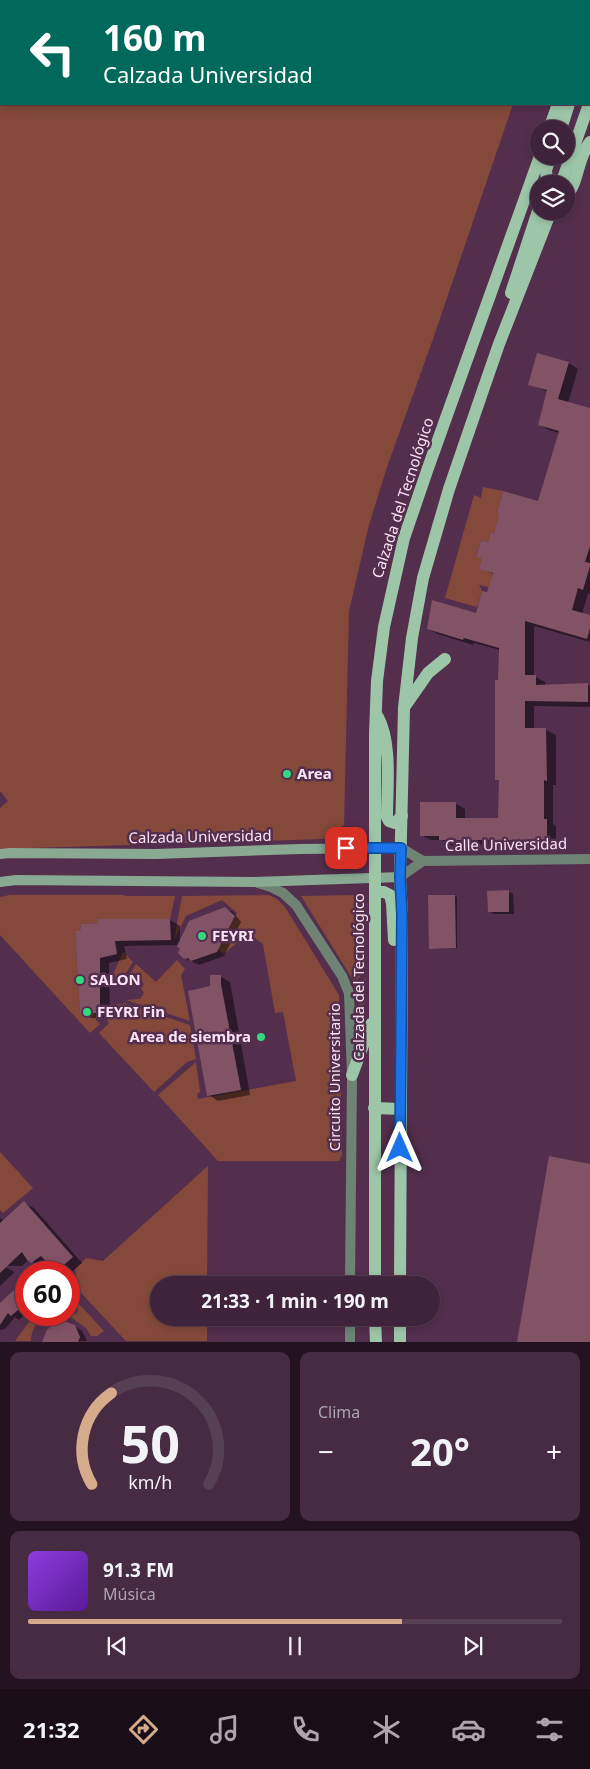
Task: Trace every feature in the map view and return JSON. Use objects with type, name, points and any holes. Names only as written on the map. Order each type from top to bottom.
[{"type":"main road","points":[[552,120],[558,105]]},
{"type":"main road","points":[[563,120],[569,105]]},
{"type":"main road","points":[[564,175],[589,105]]},
{"type":"main road","points":[[575,177],[584,150],[590,142]]},
{"type":"main road","name":"Calzada del Tecnológico","points":[[375,1276],[376,712],[384,627],[404,538],[537,165]]},
{"type":"main road","points":[[523,204],[530,199]]},
{"type":"main road","points":[[499,344],[506,308],[534,220]]},
{"type":"main road","points":[[400,1276],[402,952],[400,877],[404,708],[412,638],[423,578],[449,489],[499,344],[547,220]]},
{"type":"main road","points":[[404,708],[428,673],[445,659]]},
{"type":"main road","points":[[376,712],[384,732],[386,745],[387,817],[392,823],[395,823],[402,816]]},
{"type":"main road","name":"Calzada Universidad","points":[[0,854],[156,854],[401,848]]},
{"type":"main road","points":[[0,882],[16,880],[253,882],[400,877]]},
{"type":"main road","points":[[375,892],[384,892],[390,895],[395,944],[402,952]]},
{"type":"main road","points":[[352,1075],[374,1017]]},
{"type":"main road","points":[[374,1108],[400,1109]]},
{"type":"main road","points":[[375,1326],[376,1342]]},
{"type":"main road","points":[[400,1326],[400,1342]]},
{"type":"street","points":[[400,877],[423,861],[401,848]]},
{"type":"street","name":"Calle Universidad","points":[[423,861],[590,859]]},
{"type":"street","name":"Circuito Universitario","points":[[253,882],[271,887],[289,898],[342,976],[349,992],[351,1005],[352,1075],[350,1276]]},
{"type":"street","points":[[350,1326],[350,1342]]},
{"type":"shaded area","points":[[0,105],[513,105],[387,467],[369,525],[349,611],[344,825],[325,839],[0,849],[0,808],[8,801],[0,791]]},
{"type":"shaded area","points":[[483,487],[503,491],[497,514],[500,515],[494,534],[491,534],[488,542],[481,540],[476,556],[482,558],[493,573],[489,587],[479,585],[482,591],[477,607],[445,598],[474,495],[481,498]]},
{"type":"shaded area","points":[[10,895],[175,896],[170,919],[99,919],[98,923],[81,924],[80,931],[75,931],[80,1013],[95,1013],[96,1020],[100,1024],[90,1033],[0,935],[0,897]]},
{"type":"shaded area","points":[[269,895],[277,899],[285,907],[339,995],[342,1155],[339,1161],[218,1161],[158,1095],[196,1062],[200,1092],[197,1094],[198,1099],[296,1081],[283,1012],[275,1013],[263,944],[248,933],[224,954],[218,950],[237,913],[222,900],[186,916],[174,940],[182,896]]},
{"type":"shaded area","points":[[356,895],[361,901],[361,974],[355,983],[301,896]]},
{"type":"shaded area","points":[[123,952],[133,962],[117,987],[111,979]]},
{"type":"shaded area","points":[[177,960],[185,969],[181,975],[190,1021],[126,1000],[140,999],[144,993],[141,989],[144,984],[140,978],[132,977],[130,974],[136,964],[156,982]]},
{"type":"shaded area","points":[[366,977],[359,1040],[359,999],[357,989]]},
{"type":"shaded area","points":[[124,1003],[190,1025],[196,1059],[187,1062],[154,1092],[99,1033],[109,1023],[104,1014],[109,1005]]},
{"type":"shaded area","points":[[0,1152],[33,1188],[3,1213],[0,1210]]},
{"type":"shaded area","points":[[208,1166],[207,1276],[150,1276],[150,1326],[207,1326],[207,1341],[126,1341],[80,1290],[80,1264],[86,1258],[103,1261]]},
{"type":"shaded area","points":[[80,1305],[104,1331],[97,1336],[91,1336],[86,1328],[80,1324]]},
{"type":"shaded area","points":[[26,1326],[36,1326],[31,1341],[15,1341]]},
{"type":"building","points":[[537,353],[569,362],[558,399],[590,408],[590,546],[585,562],[590,563],[590,566],[583,590],[578,588],[572,610],[590,615],[590,628],[587,639],[525,621],[525,675],[536,675],[536,685],[588,683],[588,702],[525,701],[525,728],[546,728],[547,781],[544,780],[544,819],[547,819],[547,840],[439,840],[439,836],[420,836],[420,802],[456,802],[456,818],[498,818],[499,780],[495,780],[495,680],[498,680],[499,648],[427,629],[432,600],[476,613],[482,591],[487,592],[493,573],[479,569],[482,558],[476,557],[481,540],[488,542],[491,533],[494,534],[503,491],[538,501],[559,431],[538,425],[547,390],[528,385]]},
{"type":"building","points":[[509,890],[509,912],[488,912],[487,891]]},
{"type":"building","points":[[428,895],[455,895],[456,948],[429,949]]},
{"type":"building","points":[[225,907],[235,916],[217,952],[191,961],[188,958],[184,959],[178,953],[180,949],[177,946],[189,921]]},
{"type":"building","points":[[98,919],[170,919],[171,940],[115,941],[117,954],[100,958],[100,1013],[80,1013],[75,931],[80,931],[81,924],[98,923]]},
{"type":"building","points":[[210,975],[221,975],[221,984],[241,1090],[207,1096],[188,991],[210,986]]},
{"type":"building","points":[[549,1156],[590,1164],[590,1342],[517,1342]]},
{"type":"building","points":[[24,1201],[73,1257],[68,1261],[46,1261],[41,1256],[34,1261],[28,1261],[22,1252],[0,1273],[0,1223]]},
{"type":"building","points":[[15,1289],[15,1313],[11,1316],[8,1313],[0,1325],[0,1303]]},
{"type":"building","points":[[51,1326],[75,1326],[80,1337],[78,1342],[42,1342],[47,1330]]},
{"type":"place","name":"Area","points":[[287,774]]},
{"type":"place","name":"FEYRI","points":[[202,936]]},
{"type":"place","name":"SALON","points":[[80,980]]},
{"type":"place","name":"FEYRI Fin","points":[[87,1012]]},
{"type":"place","name":"Area de siembra","points":[[261,1037]]},
{"type":"route","points":[[346,848],[401,848],[400,1148]]}]
